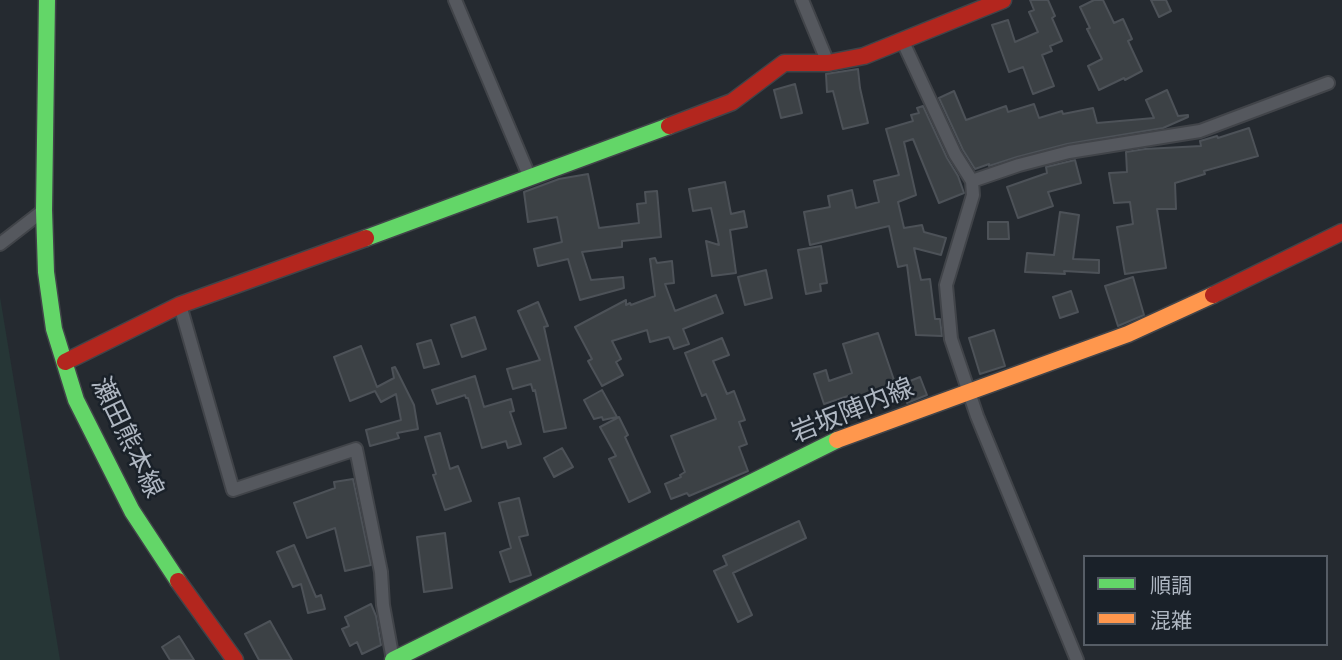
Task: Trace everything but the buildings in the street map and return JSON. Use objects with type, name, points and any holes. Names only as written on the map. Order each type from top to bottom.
[{"type":"main road","name":"瀬田熊本線","points":[[47,0],[44,210],[46,272],[54,329],[76,400],[132,511],[235,660]]},
{"type":"main road","points":[[65,362],[180,305],[732,102],[784,63],[828,63],[864,57],[1003,0]]},
{"type":"main road","name":"岩坂陣内線","points":[[393,660],[835,442],[1128,334],[1342,232]]},
{"type":"street","points":[[456,0],[530,178]]},
{"type":"street","points":[[802,0],[828,63]]},
{"type":"street","points":[[903,42],[955,154],[972,181],[973,195],[946,285],[951,339],[977,416],[1077,660]]},
{"type":"street","points":[[972,181],[1019,164],[1069,152],[1200,131],[1328,83]]},
{"type":"street","points":[[0,244],[44,210]]},
{"type":"street","points":[[180,305],[233,490],[356,449],[381,572],[383,606],[393,660]]},
{"type":"shaded area","points":[[0,297],[60,660],[0,660]]},
{"type":"traffic: fast","points":[[47,0],[44,210],[46,272],[54,329],[76,400],[132,511],[178,581]]},
{"type":"traffic: fast","points":[[366,238],[669,126]]},
{"type":"traffic: fast","points":[[393,660],[837,440]]},
{"type":"traffic: slow","points":[[837,440],[1128,334],[1213,295]]},
{"type":"traffic: jam","points":[[669,126],[732,102],[784,63],[828,63],[864,56],[1003,0]]},
{"type":"traffic: jam","points":[[1213,295],[1342,232]]},
{"type":"traffic: jam","points":[[65,362],[180,305],[366,238]]},
{"type":"traffic: jam","points":[[178,581],[235,660]]}]
